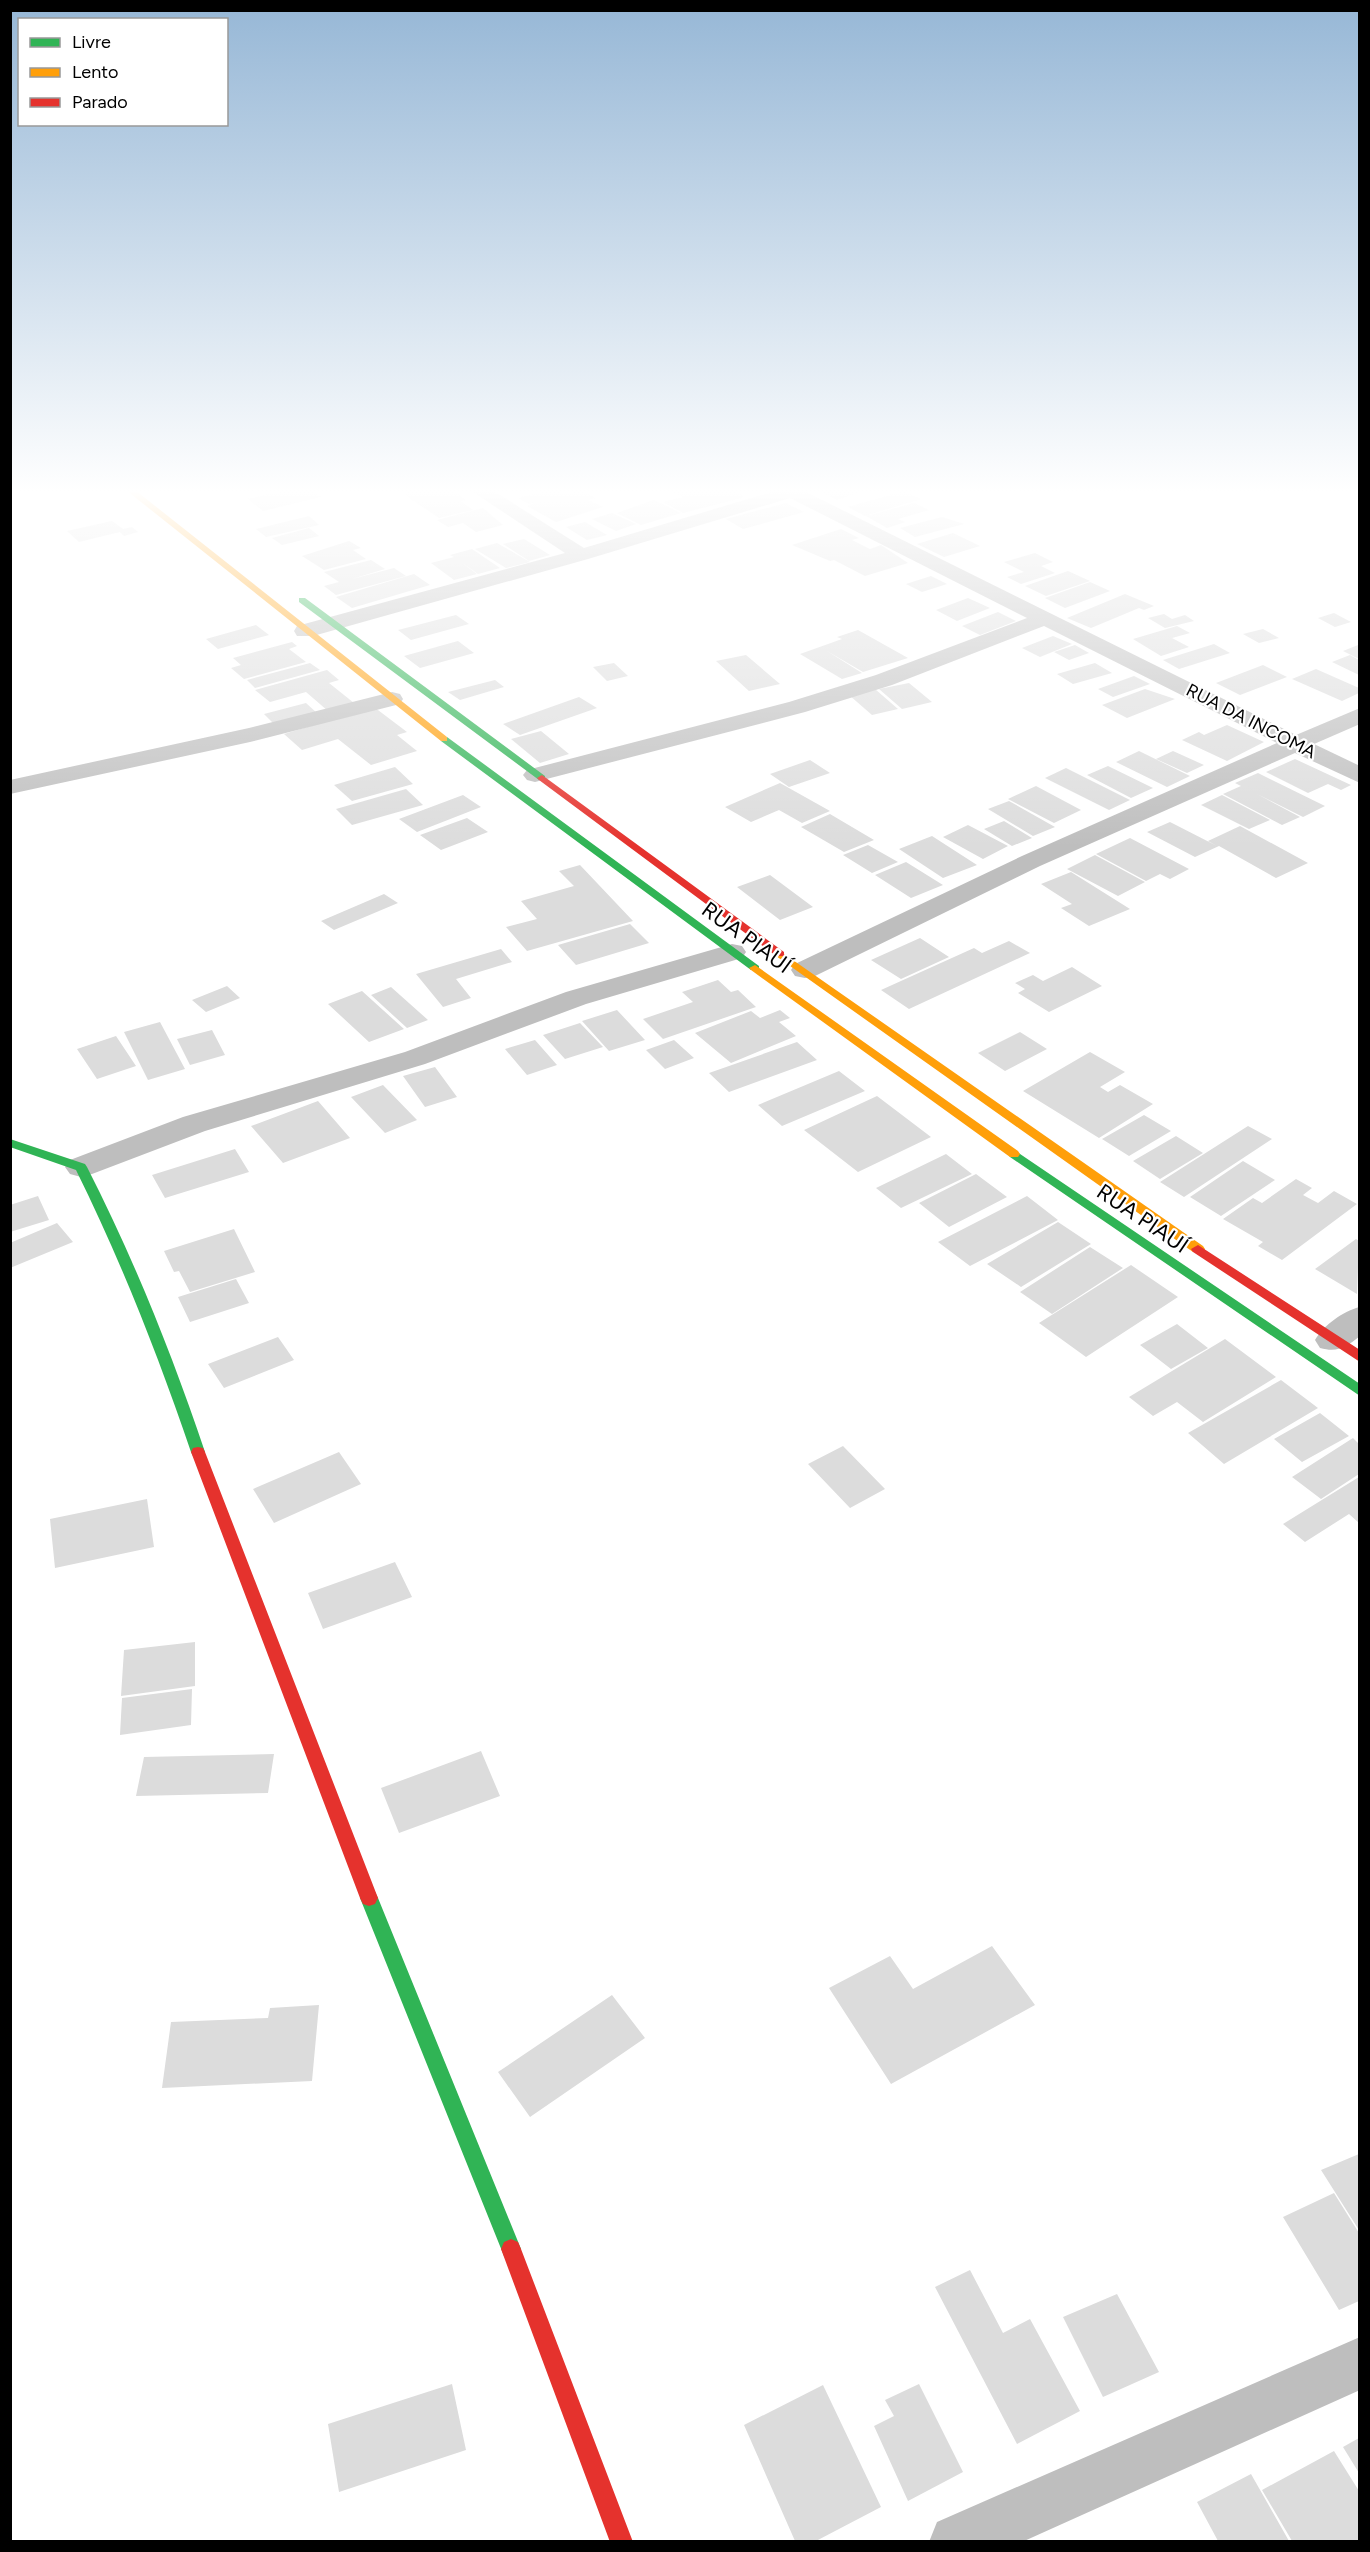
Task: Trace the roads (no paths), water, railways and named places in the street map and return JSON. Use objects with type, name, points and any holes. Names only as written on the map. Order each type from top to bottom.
[{"type":"main road","name":"RUA PIAUÍ","points":[[278,609],[499,782],[934,1100],[1359,1391]]},
{"type":"main road","name":"RUA PIAUÍ","points":[[314,609],[535,775],[805,970],[1217,1263],[1346,1348]]},
{"type":"main road","points":[[10,1143],[81,1167],[118,1238],[174,1379],[208,1482],[355,1862],[511,2250],[622,2541]]},
{"type":"street","points":[[305,631],[387,609]]},
{"type":"street","name":"RUA DA INCOMA","points":[[1028,609],[1359,776]]},
{"type":"street","points":[[535,775],[808,704],[894,676],[1046,618]]},
{"type":"street","points":[[10,786],[250,735],[392,699]]},
{"type":"street","points":[[805,970],[1031,861],[1359,715]]},
{"type":"street","points":[[81,1167],[194,1124],[415,1058],[576,998],[732,952]]},
{"type":"street","points":[[1346,1348],[1359,1318]]},
{"type":"street","points":[[957,2541],[1359,2362]]}]
